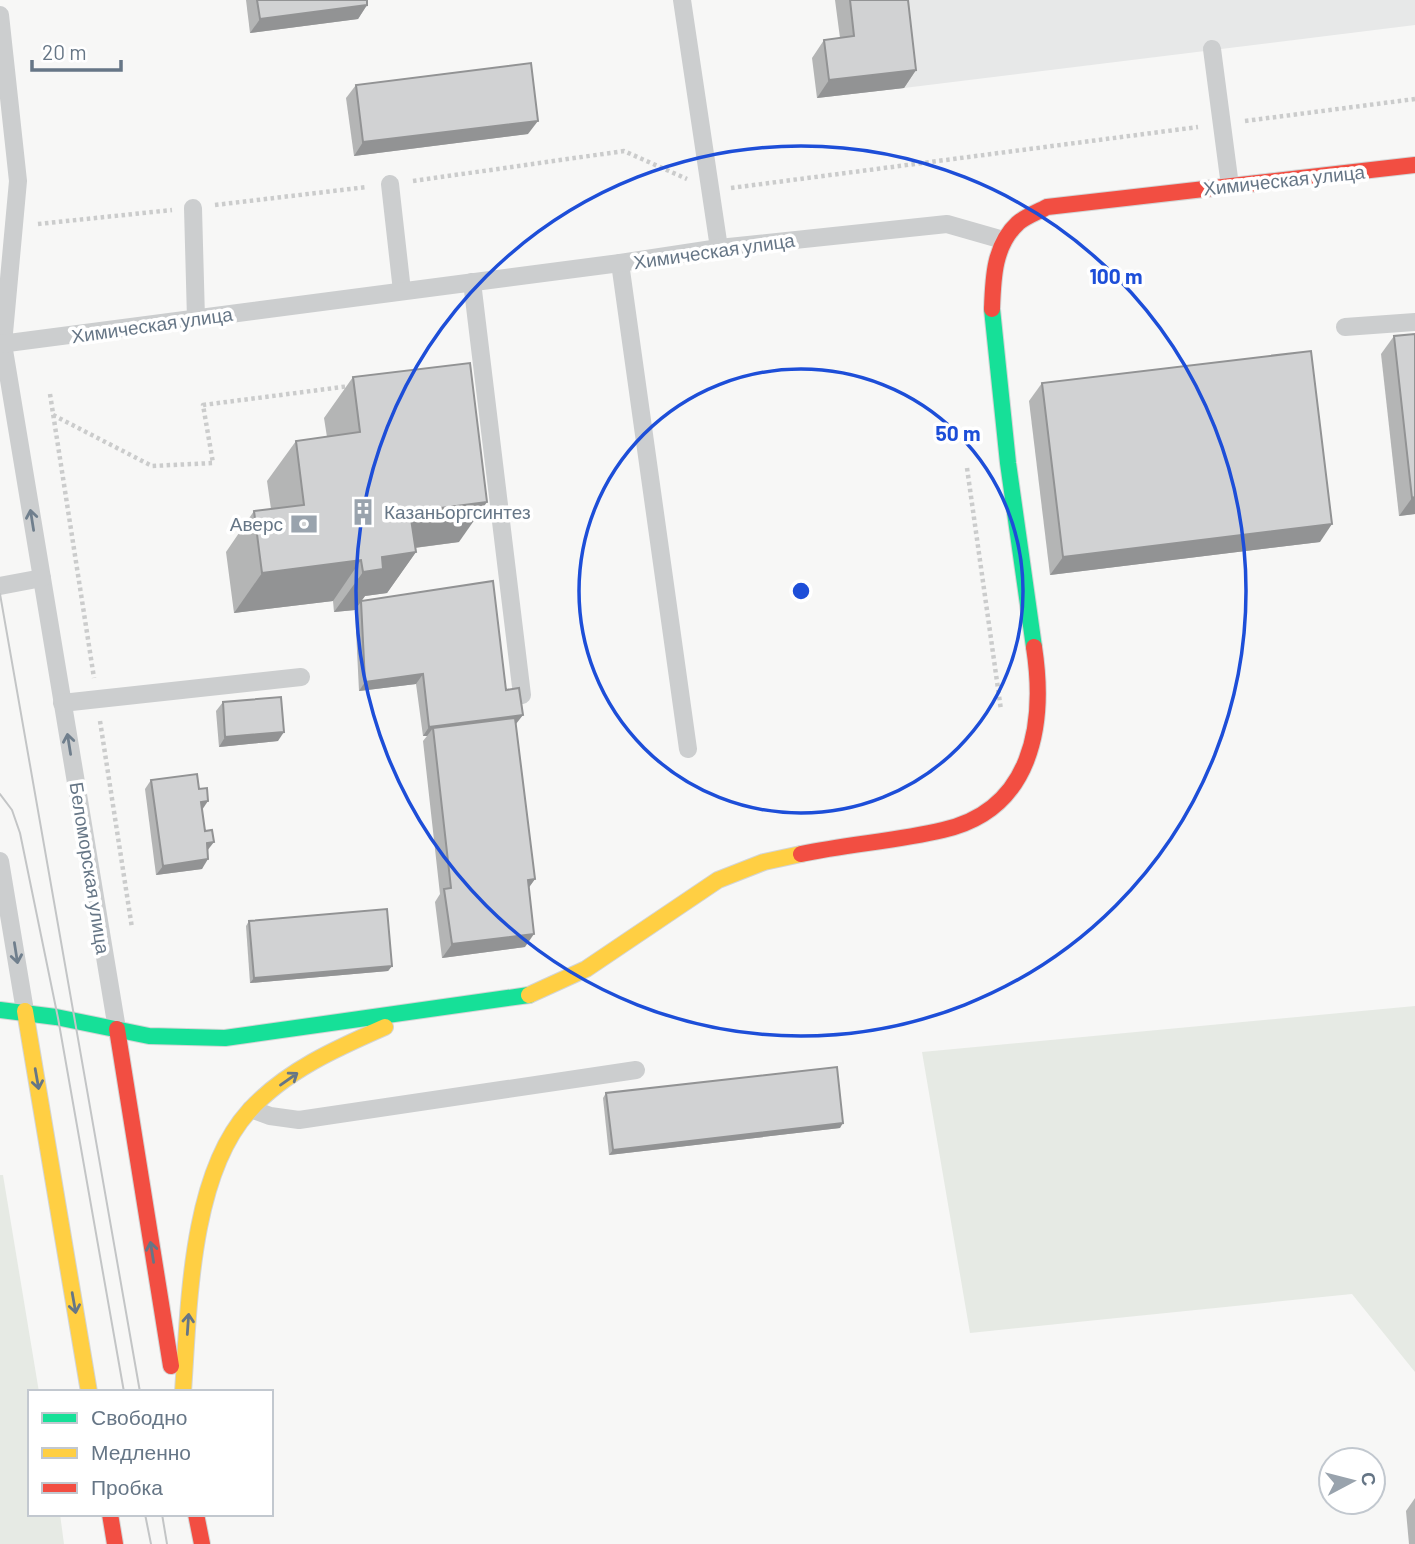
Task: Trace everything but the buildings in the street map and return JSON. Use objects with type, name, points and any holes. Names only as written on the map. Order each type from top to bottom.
[{"type":"main road","name":"Химическая улица","points":[[1003,240],[1020,221],[1047,207],[1415,165]]},
{"type":"main road","points":[[0,1010],[25,1011],[151,1036],[236,1038],[524,997],[586,969],[718,880],[764,862],[945,830],[979,817],[1006,797],[1025,768],[1037,724],[1038,673],[1008,463],[992,318],[993,276],[1003,240]]},
{"type":"main road","points":[[25,1011],[89,1390]]},
{"type":"main road","points":[[183,1390],[196,1241],[201,1214],[213,1175],[234,1129],[251,1109],[289,1077],[361,1037],[423,1011]]},
{"type":"main road","name":"Беломорская улица","points":[[117,1029],[175,1390]]},
{"type":"main road","points":[[110,1516],[115,1544]]},
{"type":"main road","points":[[196,1516],[202,1544]]},
{"type":"lane","points":[[681,0],[719,248]]},
{"type":"lane","name":"Беломорская улица","points":[[0,15],[18,181],[2,344],[117,1029]]},
{"type":"lane","points":[[1212,49],[1230,186]]},
{"type":"lane","points":[[390,184],[402,291]]},
{"type":"lane","points":[[193,208],[196,319]]},
{"type":"lane","name":"Химическая улица","points":[[2,344],[620,264],[719,248],[947,224],[1003,240]]},
{"type":"lane","points":[[620,264],[688,749]]},
{"type":"lane","points":[[472,282],[522,695]]},
{"type":"lane","points":[[1345,327],[1415,322]]},
{"type":"lane","points":[[0,586],[41,578]]},
{"type":"lane","points":[[62,703],[301,677]]},
{"type":"lane","points":[[0,861],[25,1011]]},
{"type":"lane","points":[[251,1109],[286,1120],[299,1120],[636,1070]]},
{"type":"path","points":[[37,224],[390,184],[624,151],[712,191],[1415,99]]},
{"type":"path","points":[[53,415],[152,466],[213,463],[203,405],[351,386]]},
{"type":"path","points":[[50,394],[132,928]]},
{"type":"path","points":[[967,468],[1002,719]]},
{"type":"shaded area","points":[[893,0],[1415,0],[1415,25],[904,88]]},
{"type":"shaded area","points":[[1415,1006],[1415,1372],[1352,1294],[970,1333],[922,1052]]},
{"type":"shaded area","points":[[0,1175],[3,1175],[39,1390],[28,1390],[28,1516],[60,1516],[64,1544],[0,1544]]},
{"type":"tram line","points":[[0,594],[140,1390]]},
{"type":"tram line","points":[[0,794],[12,810],[20,833],[58,1018],[124,1390]]},
{"type":"tram line","points":[[145,1516],[151,1544]]},
{"type":"tram line","points":[[162,1516],[167,1544]]},
{"type":"traffic: fast","points":[[992,309],[1008,463],[1034,647]]},
{"type":"traffic: fast","points":[[0,1010],[56,1017],[149,1036],[225,1038],[529,995]]},
{"type":"traffic: slow","points":[[529,995],[586,969],[718,880],[764,862],[801,854]]},
{"type":"traffic: slow","points":[[25,1011],[89,1390]]},
{"type":"traffic: slow","points":[[183,1390],[196,1244],[215,1170],[229,1138],[249,1111],[295,1072],[330,1052],[385,1027]]},
{"type":"traffic: jam","points":[[992,309],[994,274],[1004,241],[1018,223],[1047,207],[1415,165]]},
{"type":"traffic: jam","points":[[801,854],[943,830],[973,820],[996,804],[1014,784],[1026,760],[1034,734],[1037,706],[1034,647]]},
{"type":"traffic: jam","points":[[117,1029],[171,1366]]},
{"type":"traffic: jam","points":[[110,1516],[115,1544]]},
{"type":"traffic: jam","points":[[196,1516],[202,1544]]},
{"type":"place","name":"Казаньоргсинтез","points":[[363,512]]},
{"type":"place","name":"Аверс","points":[[304,524]]}]
